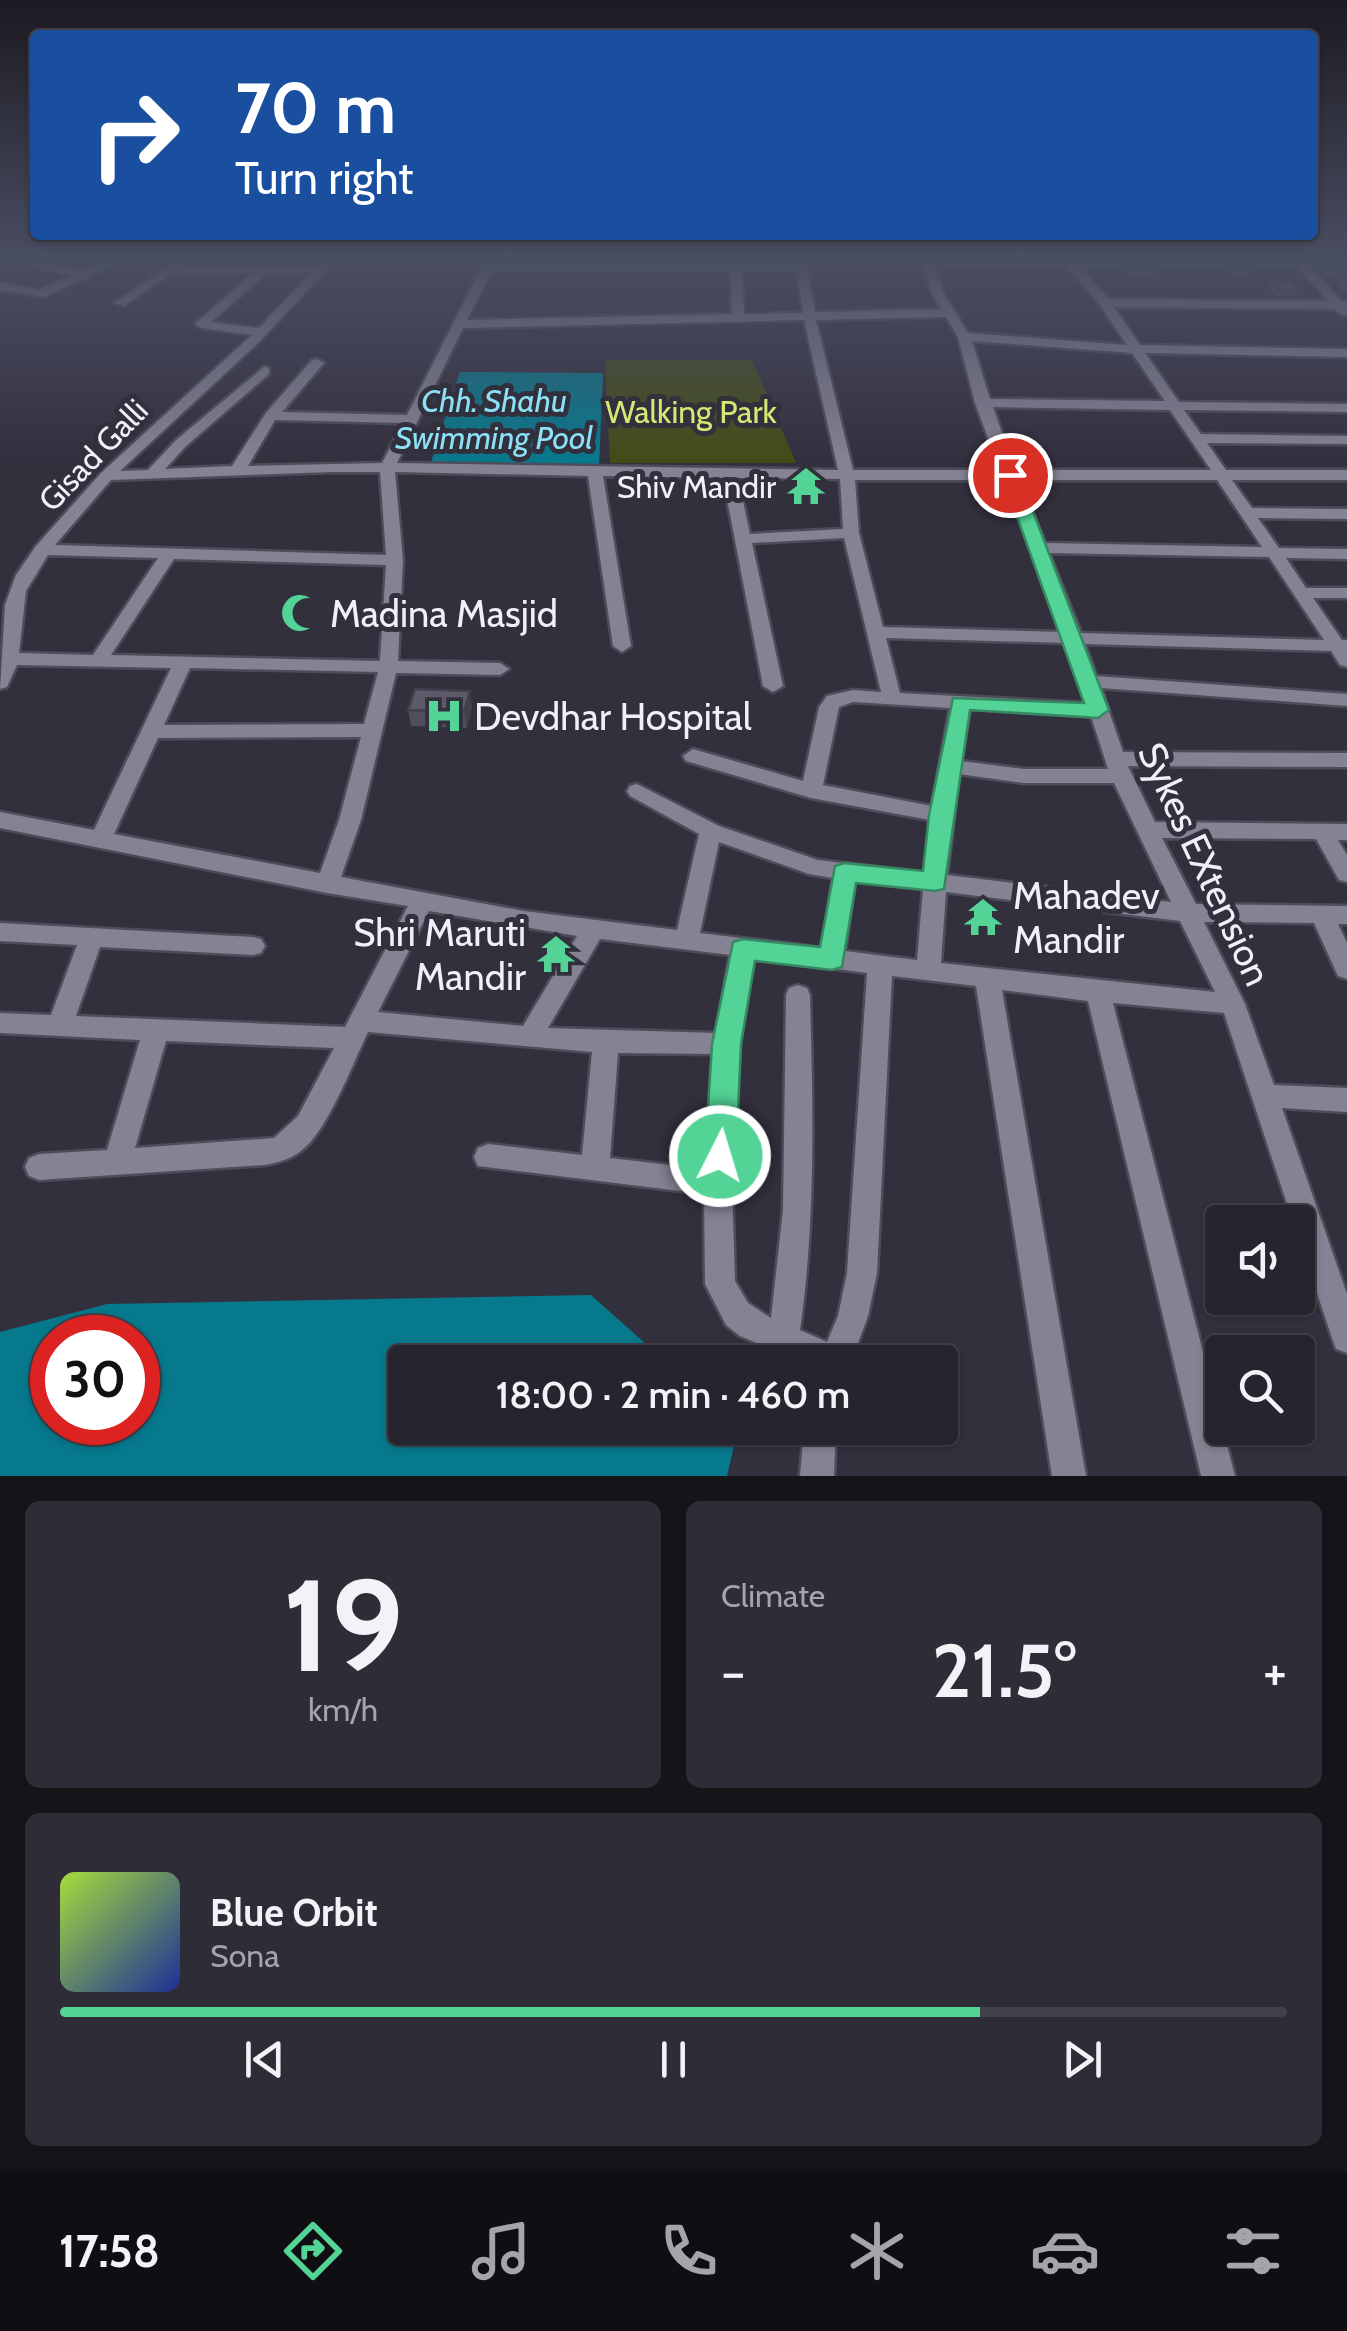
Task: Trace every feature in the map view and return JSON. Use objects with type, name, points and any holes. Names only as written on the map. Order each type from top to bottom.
[{"type":"street","points":[[215,326],[260,332]]},
{"type":"street","name":"Gisad Galli","points":[[0,683],[12,659],[10,605],[42,550],[106,476],[266,326]]},
{"type":"street","points":[[327,885],[350,820],[388,664],[395,560],[386,485],[388,468],[457,326]]},
{"type":"street","points":[[812,326],[846,475],[851,533],[892,698]]},
{"type":"street","name":"Sykes EXtension","points":[[956,326],[964,337],[982,403],[1074,638],[1119,768],[1233,1004],[1263,1096],[1340,1299],[1347,1338]]},
{"type":"street","points":[[1118,326],[1300,593],[1344,651]]},
{"type":"street","points":[[964,337],[1132,348],[1347,353]]},
{"type":"street","points":[[239,468],[271,416],[317,363]]},
{"type":"street","points":[[153,473],[181,443],[264,371]]},
{"type":"street","points":[[982,403],[1347,408]]},
{"type":"street","points":[[271,416],[410,419]]},
{"type":"street","points":[[1194,438],[1347,440]]},
{"type":"street","points":[[106,476],[239,468],[846,475],[1347,475]]},
{"type":"street","points":[[594,470],[622,646]]},
{"type":"street","points":[[729,472],[774,686]]},
{"type":"street","points":[[1245,513],[1347,514]]},
{"type":"street","points":[[743,538],[851,533]]},
{"type":"street","points":[[1038,548],[1347,554]]},
{"type":"street","points":[[42,550],[395,560]]},
{"type":"street","points":[[98,660],[169,554]]},
{"type":"street","points":[[1300,593],[1347,593]]},
{"type":"street","points":[[875,632],[1344,651]]},
{"type":"street","points":[[12,659],[500,669]]},
{"type":"street","points":[[100,840],[184,660]]},
{"type":"street","points":[[1088,682],[1347,700]]},
{"type":"street","points":[[811,790],[834,700],[854,696],[1098,710]]},
{"type":"street","points":[[928,970],[941,815],[960,703]]},
{"type":"street","points":[[150,732],[370,730]]},
{"type":"street","points":[[693,756],[740,773],[811,790],[941,815]]},
{"type":"street","points":[[949,766],[1024,776],[1119,768],[1347,760]]},
{"type":"street","points":[[637,791],[711,831],[763,852],[844,872],[1189,913],[1335,915],[1347,969]]},
{"type":"street","points":[[1,822],[327,885],[593,930],[1098,992],[1233,1004]]},
{"type":"street","points":[[1150,830],[1347,832]]},
{"type":"street","points":[[686,942],[711,831]]},
{"type":"street","points":[[1323,832],[1347,874]]},
{"type":"street","points":[[832,960],[844,872]]},
{"type":"street","points":[[39,1166],[284,1149],[308,1126],[421,902]]},
{"type":"street","points":[[530,1037],[593,930]]},
{"type":"street","points":[[0,932],[90,940],[253,946]]},
{"type":"street","points":[[60,1024],[90,940]]},
{"type":"street","points":[[743,949],[727,1044],[718,1183],[720,1284],[726,1299],[750,1325],[797,1345]]},
{"type":"street","points":[[841,1345],[862,1273],[880,965]]},
{"type":"street","points":[[987,976],[1069,1476]]},
{"type":"street","points":[[1098,992],[1218,1476]]},
{"type":"street","points":[[783,1339],[796,1269],[800,1199],[798,995]]},
{"type":"street","points":[[0,1023],[156,1030],[355,1029],[606,1043],[727,1044]]},
{"type":"street","points":[[117,1162],[156,1030]]},
{"type":"street","points":[[595,1169],[606,1043]]},
{"type":"street","points":[[1263,1096],[1347,1100]]},
{"type":"street","points":[[488,1157],[718,1183]]},
{"type":"street","points":[[817,1476],[819,1445]]},
{"type":"green space","name":"Walking Park","points":[[605,360],[752,360],[796,463],[610,463]]},
{"type":"water","name":"Chh. Shahu Swimming Pool","points":[[460,372],[603,373],[599,467],[431,462]]},
{"type":"water","points":[[591,1295],[647,1345],[388,1345],[388,1445],[734,1445],[727,1476],[0,1476],[0,1332],[30,1324],[30,1445],[160,1445],[160,1315],[65,1315],[107,1304]]},
{"type":"building","points":[[415,689],[470,691],[464,712],[408,710]]},
{"type":"place","name":"Shiv Mandir","points":[[806,486]]},
{"type":"place","name":"Madina Masjid","points":[[300,613]]},
{"type":"place","name":"Devdhar Hospital","points":[[444,716]]},
{"type":"place","name":"Mahadev Mandir","points":[[983,917]]},
{"type":"place","name":"Shri Maruti Mandir","points":[[556,954]]},
{"type":"route","points":[[720,1156],[727,1044],[743,949],[832,960],[844,872],[935,882],[941,815],[960,703],[1098,710],[1010,475]]}]
